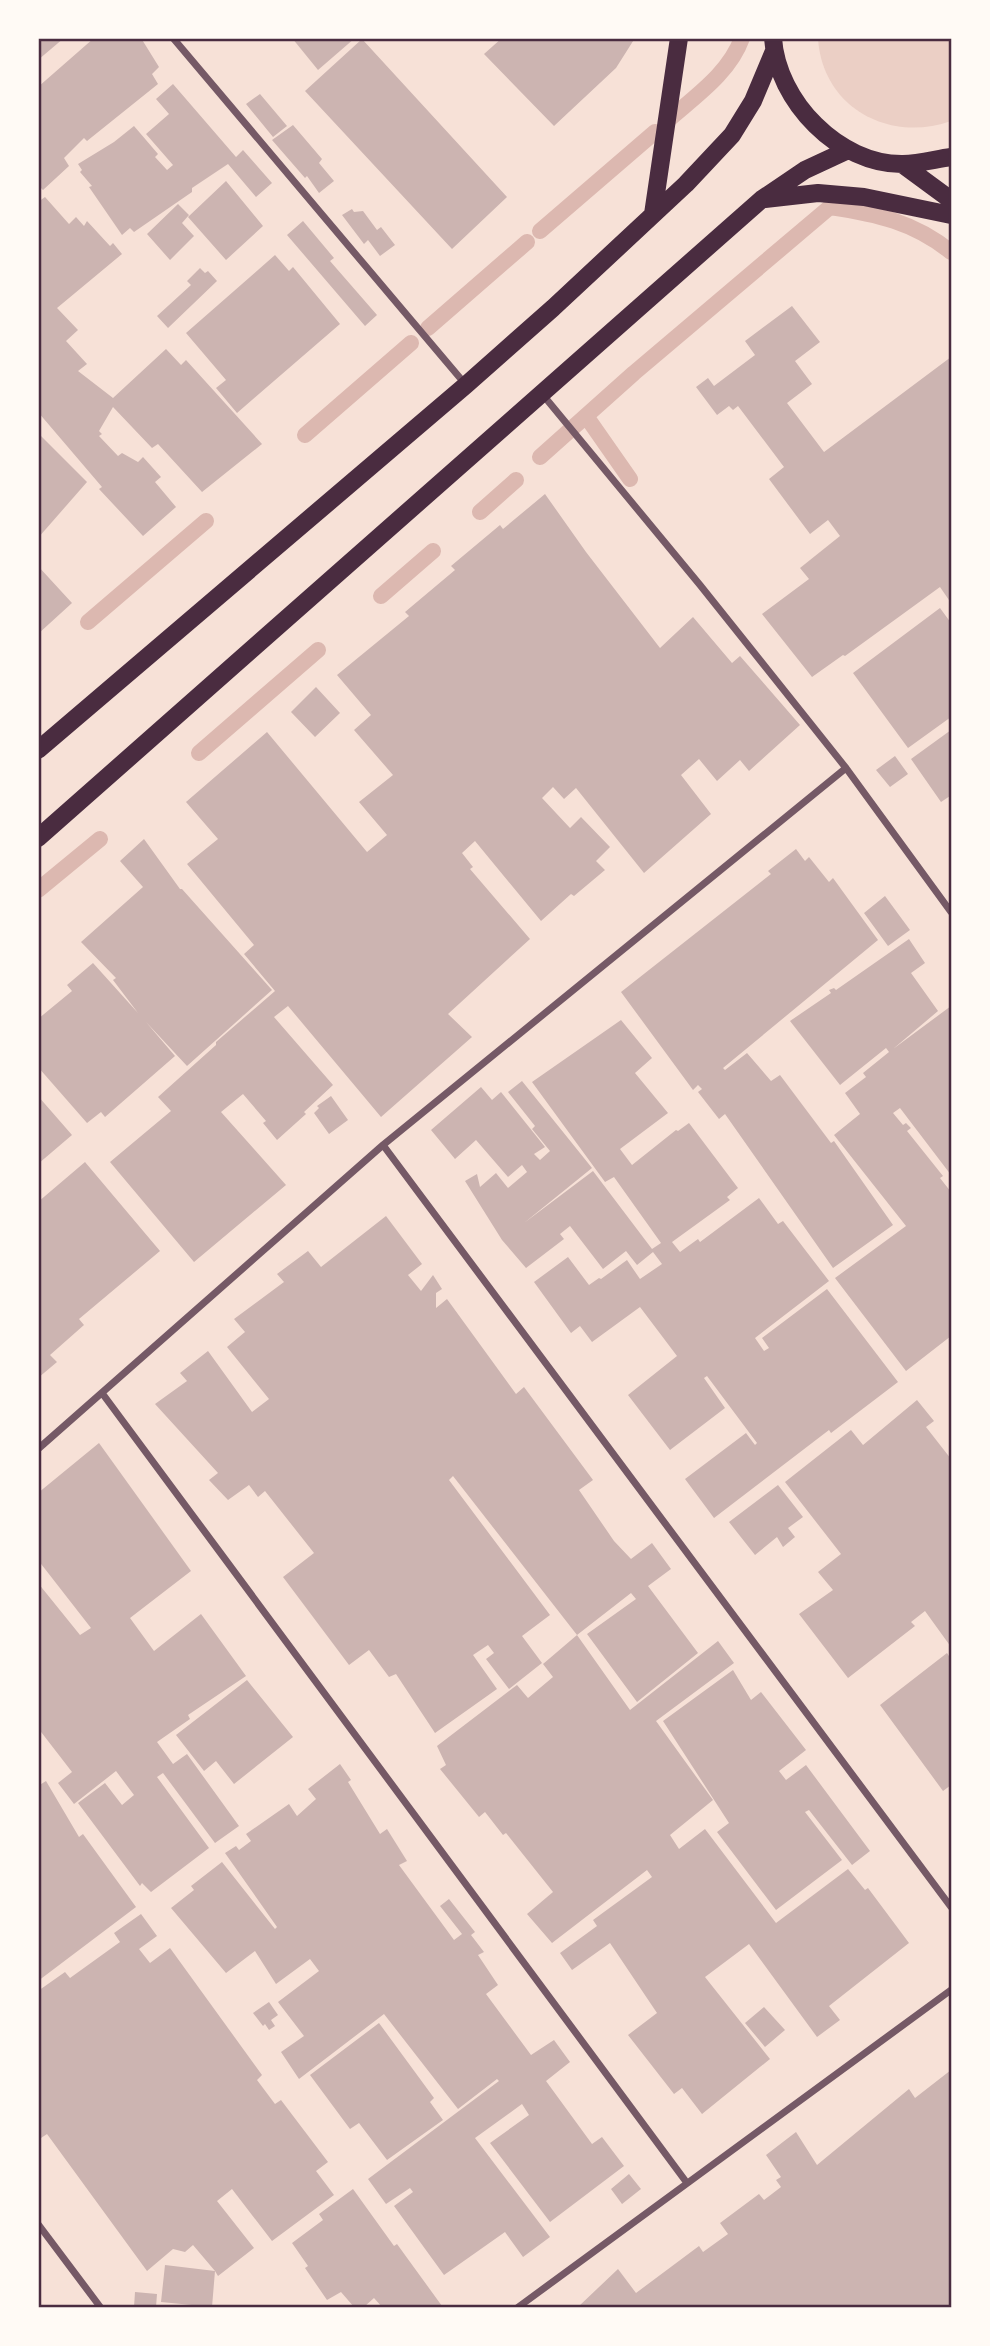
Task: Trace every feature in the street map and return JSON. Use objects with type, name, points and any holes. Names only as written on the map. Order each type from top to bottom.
[{"type":"main road","points":[[653,214],[679,38]]},
{"type":"main road","points":[[38,750],[466,385],[686,184],[732,135],[753,101],[774,45]]},
{"type":"main road","points":[[774,45],[788,91],[813,125],[848,150],[902,164],[951,157]]},
{"type":"main road","points":[[38,838],[762,199],[805,170],[848,150]]},
{"type":"main road","points":[[902,164],[951,200]]},
{"type":"main road","points":[[762,199],[818,193],[864,197],[951,215]]},
{"type":"street","points":[[173,38],[466,385]]},
{"type":"street","points":[[543,394],[846,768],[951,912]]},
{"type":"street","points":[[38,1449],[383,1145],[846,768]]},
{"type":"street","points":[[383,1145],[951,1906]]},
{"type":"street","points":[[102,1393],[687,2183]]},
{"type":"street","points":[[517,2308],[951,1990]]},
{"type":"street","points":[[38,2224],[102,2308]]},
{"type":"shaded area","points":[[818,39],[951,39],[951,121],[928,127],[905,127],[883,123],[863,114],[846,101],[832,84],[823,63]]},
{"type":"building","points":[[38,38],[64,38],[38,60]]},
{"type":"building","points":[[94,38],[141,38],[159,67],[152,74],[158,84],[87,141],[84,138],[64,158],[69,166],[43,190],[38,185],[38,87]]},
{"type":"building","points":[[292,38],[355,38],[318,70]]},
{"type":"building","points":[[502,38],[635,38],[616,68],[554,126],[484,54]]},
{"type":"building","points":[[362,39],[507,197],[452,249],[305,91]]},
{"type":"building","points":[[173,84],[236,157],[243,150],[272,183],[256,197],[228,164],[134,232],[130,228],[122,235],[89,187],[92,186],[80,172],[82,170],[78,164],[134,126],[158,154],[155,157],[167,170],[173,165],[146,134],[169,114],[156,99]]},
{"type":"building","points":[[260,94],[287,126],[273,137],[246,104]]},
{"type":"building","points":[[293,125],[322,159],[319,163],[334,181],[319,193],[307,176],[305,178],[272,140]]},
{"type":"building","points":[[226,181],[263,226],[226,260],[188,217]]},
{"type":"building","points":[[45,197],[69,224],[76,217],[84,226],[87,221],[110,246],[113,243],[122,254],[57,308],[78,330],[66,341],[87,364],[78,371],[113,398],[166,349],[181,365],[186,360],[262,444],[202,492],[158,444],[152,448],[113,407],[99,431],[102,434],[99,436],[118,456],[122,453],[138,462],[143,457],[161,477],[155,482],[176,507],[143,536],[99,489],[102,487],[38,412],[38,202]]},
{"type":"building","points":[[178,204],[189,215],[182,223],[194,236],[170,260],[147,234]]},
{"type":"building","points":[[352,209],[354,212],[363,211],[377,230],[381,227],[395,245],[380,256],[368,240],[364,244],[342,215]]},
{"type":"building","points":[[303,221],[334,258],[330,261],[377,315],[365,326],[287,235]]},
{"type":"building","points":[[275,255],[289,271],[293,267],[340,324],[237,413],[216,388],[226,380],[186,333]]},
{"type":"building","points":[[200,268],[205,273],[208,271],[217,281],[168,328],[157,316],[191,285],[187,281]]},
{"type":"building","points":[[792,306],[820,342],[795,361],[812,384],[787,403],[824,452],[951,357],[951,603],[940,587],[812,677],[762,614],[809,579],[800,568],[840,536],[828,520],[810,534],[769,479],[784,467],[738,406],[733,410],[729,406],[717,415],[696,387],[708,378],[714,386],[755,355],[745,341]]},
{"type":"building","points":[[38,433],[87,482],[38,538]]},
{"type":"building","points":[[545,494],[660,648],[693,617],[732,663],[740,656],[800,725],[749,771],[740,760],[717,781],[699,759],[681,775],[711,814],[644,873],[576,788],[564,799],[553,787],[542,798],[570,828],[581,817],[610,847],[596,861],[605,870],[574,896],[571,894],[541,921],[475,841],[462,853],[473,867],[470,869],[530,939],[448,1014],[472,1037],[381,1117],[288,1006],[274,1017],[333,1085],[277,1140],[263,1123],[266,1121],[243,1094],[221,1112],[286,1185],[194,1262],[110,1162],[171,1111],[158,1097],[275,991],[244,954],[254,945],[187,864],[218,839],[186,802],[267,732],[367,852],[387,835],[359,802],[393,775],[354,730],[371,715],[337,675],[409,616],[405,612],[455,570],[451,566],[500,525],[503,529]]},
{"type":"building","points":[[38,566],[72,603],[38,634]]},
{"type":"building","points":[[940,608],[951,623],[951,717],[908,748],[853,673]]},
{"type":"building","points":[[316,687],[340,713],[315,737],[291,712]]},
{"type":"building","points":[[951,730],[951,798],[950,796],[941,802],[911,759]]},
{"type":"building","points":[[895,756],[908,774],[890,787],[876,770]]},
{"type":"building","points":[[144,839],[180,889],[272,990],[187,1066],[146,1022],[175,1056],[105,1117],[101,1112],[87,1123],[38,1067],[38,1019],[72,991],[67,985],[93,963],[138,1013],[113,980],[116,978],[81,942],[143,887],[120,861]]},
{"type":"building","points":[[796,849],[805,861],[809,857],[829,882],[833,878],[878,940],[723,1068],[725,1070],[747,1053],[771,1081],[780,1075],[831,1143],[834,1141],[893,1225],[833,1268],[725,1114],[719,1119],[698,1092],[702,1089],[698,1085],[693,1090],[621,992],[771,874],[768,871]]},
{"type":"building","points":[[885,896],[910,930],[888,946],[864,913]]},
{"type":"building","points":[[909,939],[925,963],[911,973],[938,1011],[893,1049],[951,1006],[951,1175],[900,1108],[893,1113],[903,1125],[906,1123],[911,1128],[907,1131],[943,1176],[940,1178],[951,1192],[951,1336],[906,1371],[835,1278],[906,1226],[834,1135],[860,1114],[845,1093],[866,1077],[863,1073],[889,1052],[886,1048],[840,1085],[790,1021],[831,993],[829,990],[836,990]]},
{"type":"building","points":[[621,1020],[652,1058],[635,1073],[668,1113],[620,1149],[632,1165],[689,1123],[738,1188],[727,1197],[730,1200],[672,1242],[680,1252],[698,1239],[700,1242],[759,1198],[778,1224],[783,1221],[829,1281],[755,1338],[764,1351],[769,1348],[762,1338],[827,1289],[898,1382],[831,1433],[829,1430],[714,1518],[685,1479],[746,1433],[755,1445],[757,1443],[707,1376],[704,1378],[725,1408],[670,1450],[628,1395],[677,1356],[640,1307],[592,1342],[580,1326],[571,1333],[534,1282],[568,1257],[589,1285],[627,1260],[640,1279],[662,1264],[653,1252],[637,1265],[626,1251],[603,1269],[570,1226],[560,1234],[564,1239],[526,1268],[502,1240],[465,1181],[477,1174],[480,1187],[496,1173],[508,1188],[527,1172],[522,1165],[508,1177],[476,1140],[455,1159],[431,1130],[481,1087],[492,1100],[501,1092],[545,1147],[534,1154],[540,1160],[550,1151],[532,1129],[535,1126],[508,1092],[522,1081],[592,1168],[524,1223],[593,1171],[652,1249],[661,1243],[614,1177],[605,1182],[532,1082]]},
{"type":"building","points":[[38,1096],[72,1135],[38,1164]]},
{"type":"building","points":[[331,1096],[348,1120],[329,1134],[314,1113],[319,1108],[317,1106]]},
{"type":"building","points":[[85,1162],[160,1251],[79,1319],[84,1325],[50,1355],[57,1362],[38,1378],[38,1202]]},
{"type":"building","points":[[386,1216],[422,1264],[408,1275],[421,1291],[433,1275],[442,1289],[436,1293],[436,1308],[447,1299],[516,1394],[524,1387],[593,1480],[579,1490],[614,1541],[631,1559],[652,1543],[671,1569],[648,1586],[698,1653],[637,1702],[587,1634],[636,1599],[631,1593],[577,1635],[453,1476],[449,1480],[550,1615],[522,1636],[542,1663],[509,1689],[486,1659],[494,1653],[488,1645],[473,1655],[497,1689],[435,1733],[396,1674],[389,1677],[369,1650],[349,1665],[283,1577],[314,1553],[265,1491],[258,1497],[249,1485],[228,1500],[209,1480],[218,1473],[155,1404],[187,1381],[180,1373],[208,1351],[252,1412],[269,1399],[227,1347],[245,1332],[234,1319],[284,1282],[277,1274],[308,1251],[321,1267]]},
{"type":"building","points":[[917,1400],[934,1421],[926,1427],[951,1459],[951,1647],[925,1611],[911,1622],[915,1626],[848,1678],[799,1614],[833,1590],[818,1572],[841,1554],[785,1482],[851,1430],[863,1445]]},
{"type":"building","points":[[99,1443],[191,1571],[130,1618],[154,1651],[201,1614],[246,1676],[188,1715],[190,1719],[157,1742],[173,1764],[187,1754],[239,1826],[215,1843],[163,1773],[157,1777],[209,1848],[151,1892],[142,1883],[140,1886],[78,1803],[105,1783],[122,1805],[134,1795],[116,1771],[74,1804],[58,1783],[72,1772],[38,1728],[38,1583],[80,1635],[91,1628],[38,1560],[38,1493]]},
{"type":"building","points":[[778,1485],[803,1517],[788,1528],[795,1537],[783,1547],[777,1537],[755,1555],[729,1522]]},
{"type":"building","points":[[577,1635],[630,1710],[718,1641],[734,1663],[656,1721],[713,1800],[670,1835],[679,1849],[705,1829],[776,1923],[848,1869],[865,1890],[868,1888],[909,1943],[829,2006],[840,2020],[817,2037],[749,1944],[705,1977],[770,2059],[702,2114],[682,2088],[674,2094],[628,2035],[657,2013],[610,1943],[572,1970],[560,1953],[597,1926],[593,1920],[652,1877],[647,1870],[552,1943],[527,1914],[553,1892],[506,1833],[503,1835],[485,1812],[479,1817],[440,1769],[446,1765],[437,1746],[517,1685],[528,1698],[553,1677],[543,1664]]},
{"type":"building","points":[[947,1653],[951,1659],[951,1785],[943,1791],[880,1705]]},
{"type":"building","points":[[733,1670],[751,1700],[761,1692],[806,1750],[779,1771],[786,1780],[806,1765],[870,1851],[852,1865],[809,1810],[805,1812],[842,1860],[776,1910],[717,1832],[729,1823],[663,1721]]},
{"type":"building","points":[[247,1680],[293,1737],[234,1784],[216,1761],[204,1771],[176,1735]]},
{"type":"building","points":[[340,1764],[380,1834],[387,1829],[407,1861],[399,1865],[454,1940],[462,1934],[440,1906],[449,1899],[475,1932],[471,1935],[484,1952],[478,1955],[498,1985],[486,1994],[531,2055],[554,2040],[570,2062],[546,2081],[592,2144],[602,2137],[624,2166],[550,2222],[490,2143],[529,2115],[522,2104],[475,2138],[550,2237],[523,2257],[505,2232],[444,2275],[394,2206],[413,2192],[410,2188],[386,2204],[368,2179],[499,2081],[497,2079],[458,2109],[384,2014],[299,2079],[281,2052],[304,2036],[278,2002],[319,1971],[310,1959],[276,1984],[255,1951],[226,1973],[171,1908],[194,1890],[191,1886],[222,1862],[275,1929],[277,1927],[225,1853],[236,1846],[239,1850],[251,1841],[246,1834],[289,1804],[297,1816],[316,1799],[308,1789]]},
{"type":"building","points":[[46,1781],[79,1837],[83,1834],[136,1907],[38,1981],[38,1786]]},
{"type":"building","points":[[141,1914],[157,1936],[139,1949],[150,1963],[170,1948],[262,2075],[257,2080],[275,2104],[281,2100],[328,2162],[316,2171],[334,2195],[272,2241],[232,2189],[217,2201],[254,2248],[218,2276],[193,2245],[185,2252],[173,2249],[147,2271],[47,2134],[38,2140],[38,1991],[65,1972],[70,1978],[120,1942],[114,1933]]},
{"type":"building","points":[[269,2002],[278,2015],[271,2020],[275,2026],[269,2030],[253,2013]]},
{"type":"building","points":[[764,2007],[785,2030],[765,2047],[745,2023]]},
{"type":"building","points":[[379,2023],[434,2098],[430,2102],[443,2120],[387,2160],[359,2123],[350,2129],[310,2075]]},
{"type":"building","points":[[951,2070],[951,2307],[578,2307],[618,2269],[636,2293],[699,2246],[703,2252],[728,2234],[720,2223],[759,2194],[764,2200],[781,2187],[776,2180],[781,2177],[766,2155],[796,2132],[817,2165],[909,2089],[915,2098]]},
{"type":"building","points":[[629,2174],[641,2189],[622,2204],[611,2189]]},
{"type":"building","points":[[353,2189],[442,2306],[382,2307],[374,2298],[364,2307],[354,2307],[341,2292],[327,2300],[292,2243],[323,2220],[319,2214]]},
{"type":"building","points":[[165,2265],[215,2271],[212,2307],[161,2302]]},
{"type":"building","points":[[135,2292],[157,2294],[156,2307],[134,2307]]},
{"type":"waterway","points":[[666,122],[720,74],[742,38]]},
{"type":"waterway","points":[[540,231],[655,132]]},
{"type":"waterway","points":[[540,457],[634,373],[830,207],[864,213],[909,226],[951,252]]},
{"type":"waterway","points":[[428,328],[527,242]]},
{"type":"waterway","points":[[305,435],[411,343]]},
{"type":"waterway","points":[[586,416],[630,479]]},
{"type":"waterway","points":[[480,512],[516,480]]},
{"type":"waterway","points":[[88,622],[206,521]]},
{"type":"waterway","points":[[381,596],[433,551]]},
{"type":"waterway","points":[[199,753],[318,650]]},
{"type":"waterway","points":[[38,890],[100,839]]}]
